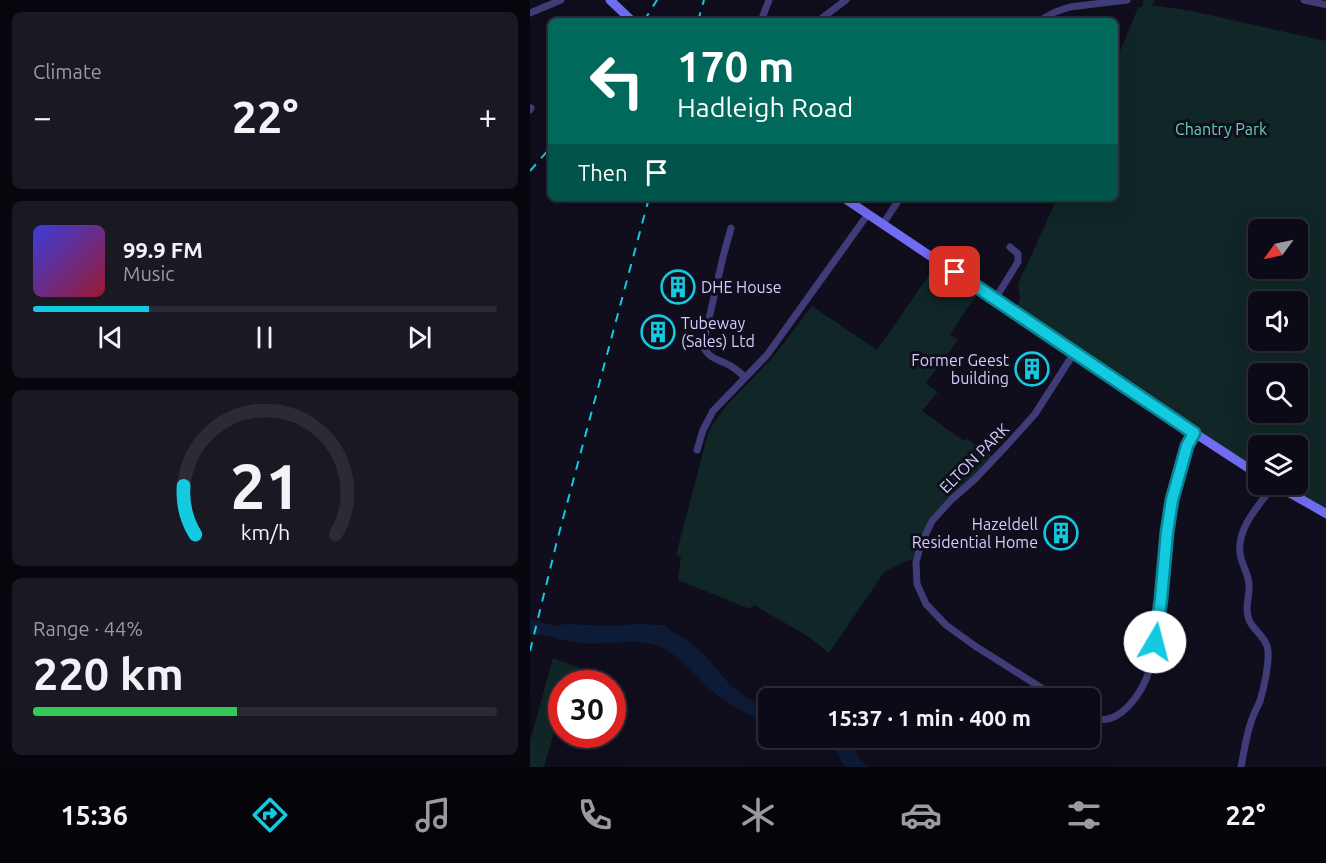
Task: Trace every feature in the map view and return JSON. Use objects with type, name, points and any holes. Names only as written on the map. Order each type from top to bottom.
[{"type":"street","points":[[530,13],[561,0]]},
{"type":"street","points":[[610,0],[629,18]]},
{"type":"street","points":[[762,18],[769,0]]},
{"type":"street","points":[[822,18],[846,0]]},
{"type":"street","points":[[1045,18],[1065,9],[1127,0]]},
{"type":"street","points":[[1304,0],[1326,5]]},
{"type":"street","points":[[848,201],[1248,468]]},
{"type":"street","points":[[883,224],[898,201]]},
{"type":"street","points":[[697,450],[703,430],[713,411],[773,347],[868,214]]},
{"type":"street","points":[[731,228],[703,345],[710,356],[730,365],[744,377]]},
{"type":"street","points":[[995,299],[1018,262],[1018,254],[1010,247]]},
{"type":"street","name":"ELTON PARK","points":[[1042,688],[946,625],[926,604],[917,584],[916,562],[921,544],[932,521],[975,479],[1035,414],[1074,353]]},
{"type":"street","points":[[1100,720],[1108,719],[1124,710],[1137,696],[1150,669],[1161,599],[1172,500],[1187,446],[1194,433]]},
{"type":"street","points":[[1241,767],[1250,723],[1261,699],[1268,652],[1265,642],[1249,620],[1247,601],[1249,583],[1240,555],[1241,539],[1243,531],[1267,495]]},
{"type":"street","points":[[1292,495],[1326,514]]},
{"type":"green space","name":"Chantry Park","points":[[1155,0],[1151,5],[1192,11],[1326,41],[1326,514],[1292,495],[1308,495],[1308,435],[1248,435],[1248,468],[1016,313],[1020,297],[1018,285],[1020,279],[1056,201],[1118,201],[1118,56],[1138,8],[1143,6],[1143,1]]},
{"type":"green space","points":[[934,268],[976,296],[950,334],[958,340],[926,383],[938,392],[922,411],[964,441],[967,439],[995,459],[991,464],[983,464],[982,468],[921,538],[913,559],[885,571],[829,653],[809,637],[754,605],[750,609],[678,580],[681,556],[676,555],[707,437],[726,406],[773,357],[812,306],[877,350]]},
{"type":"green space","points":[[553,658],[587,670],[550,670]]},
{"type":"green space","points":[[548,676],[549,748],[544,767],[530,767],[530,741]]},
{"type":"water","points":[[530,619],[555,626],[566,624],[664,625],[705,655],[731,686],[758,702],[758,718],[739,710],[723,699],[680,660],[653,644],[633,642],[590,644],[530,633]]},
{"type":"water","points":[[834,748],[853,748],[869,767],[845,767]]},
{"type":"railway","points":[[646,18],[657,0]]},
{"type":"railway","points":[[699,18],[704,0]]},
{"type":"railway","points":[[530,171],[548,150]]},
{"type":"railway","points":[[530,651],[557,541],[648,201]]},
{"type":"place","name":"DHE House","points":[[678,287]]},
{"type":"place","name":"Tubeway (Sales) Ltd","points":[[658,332]]},
{"type":"place","name":"Former Geest building","points":[[1032,369]]},
{"type":"place","name":"Hazeldell Residential Home","points":[[1061,533]]},
{"type":"route","points":[[955,272],[1194,433],[1187,446],[1172,500],[1155,642]]}]
